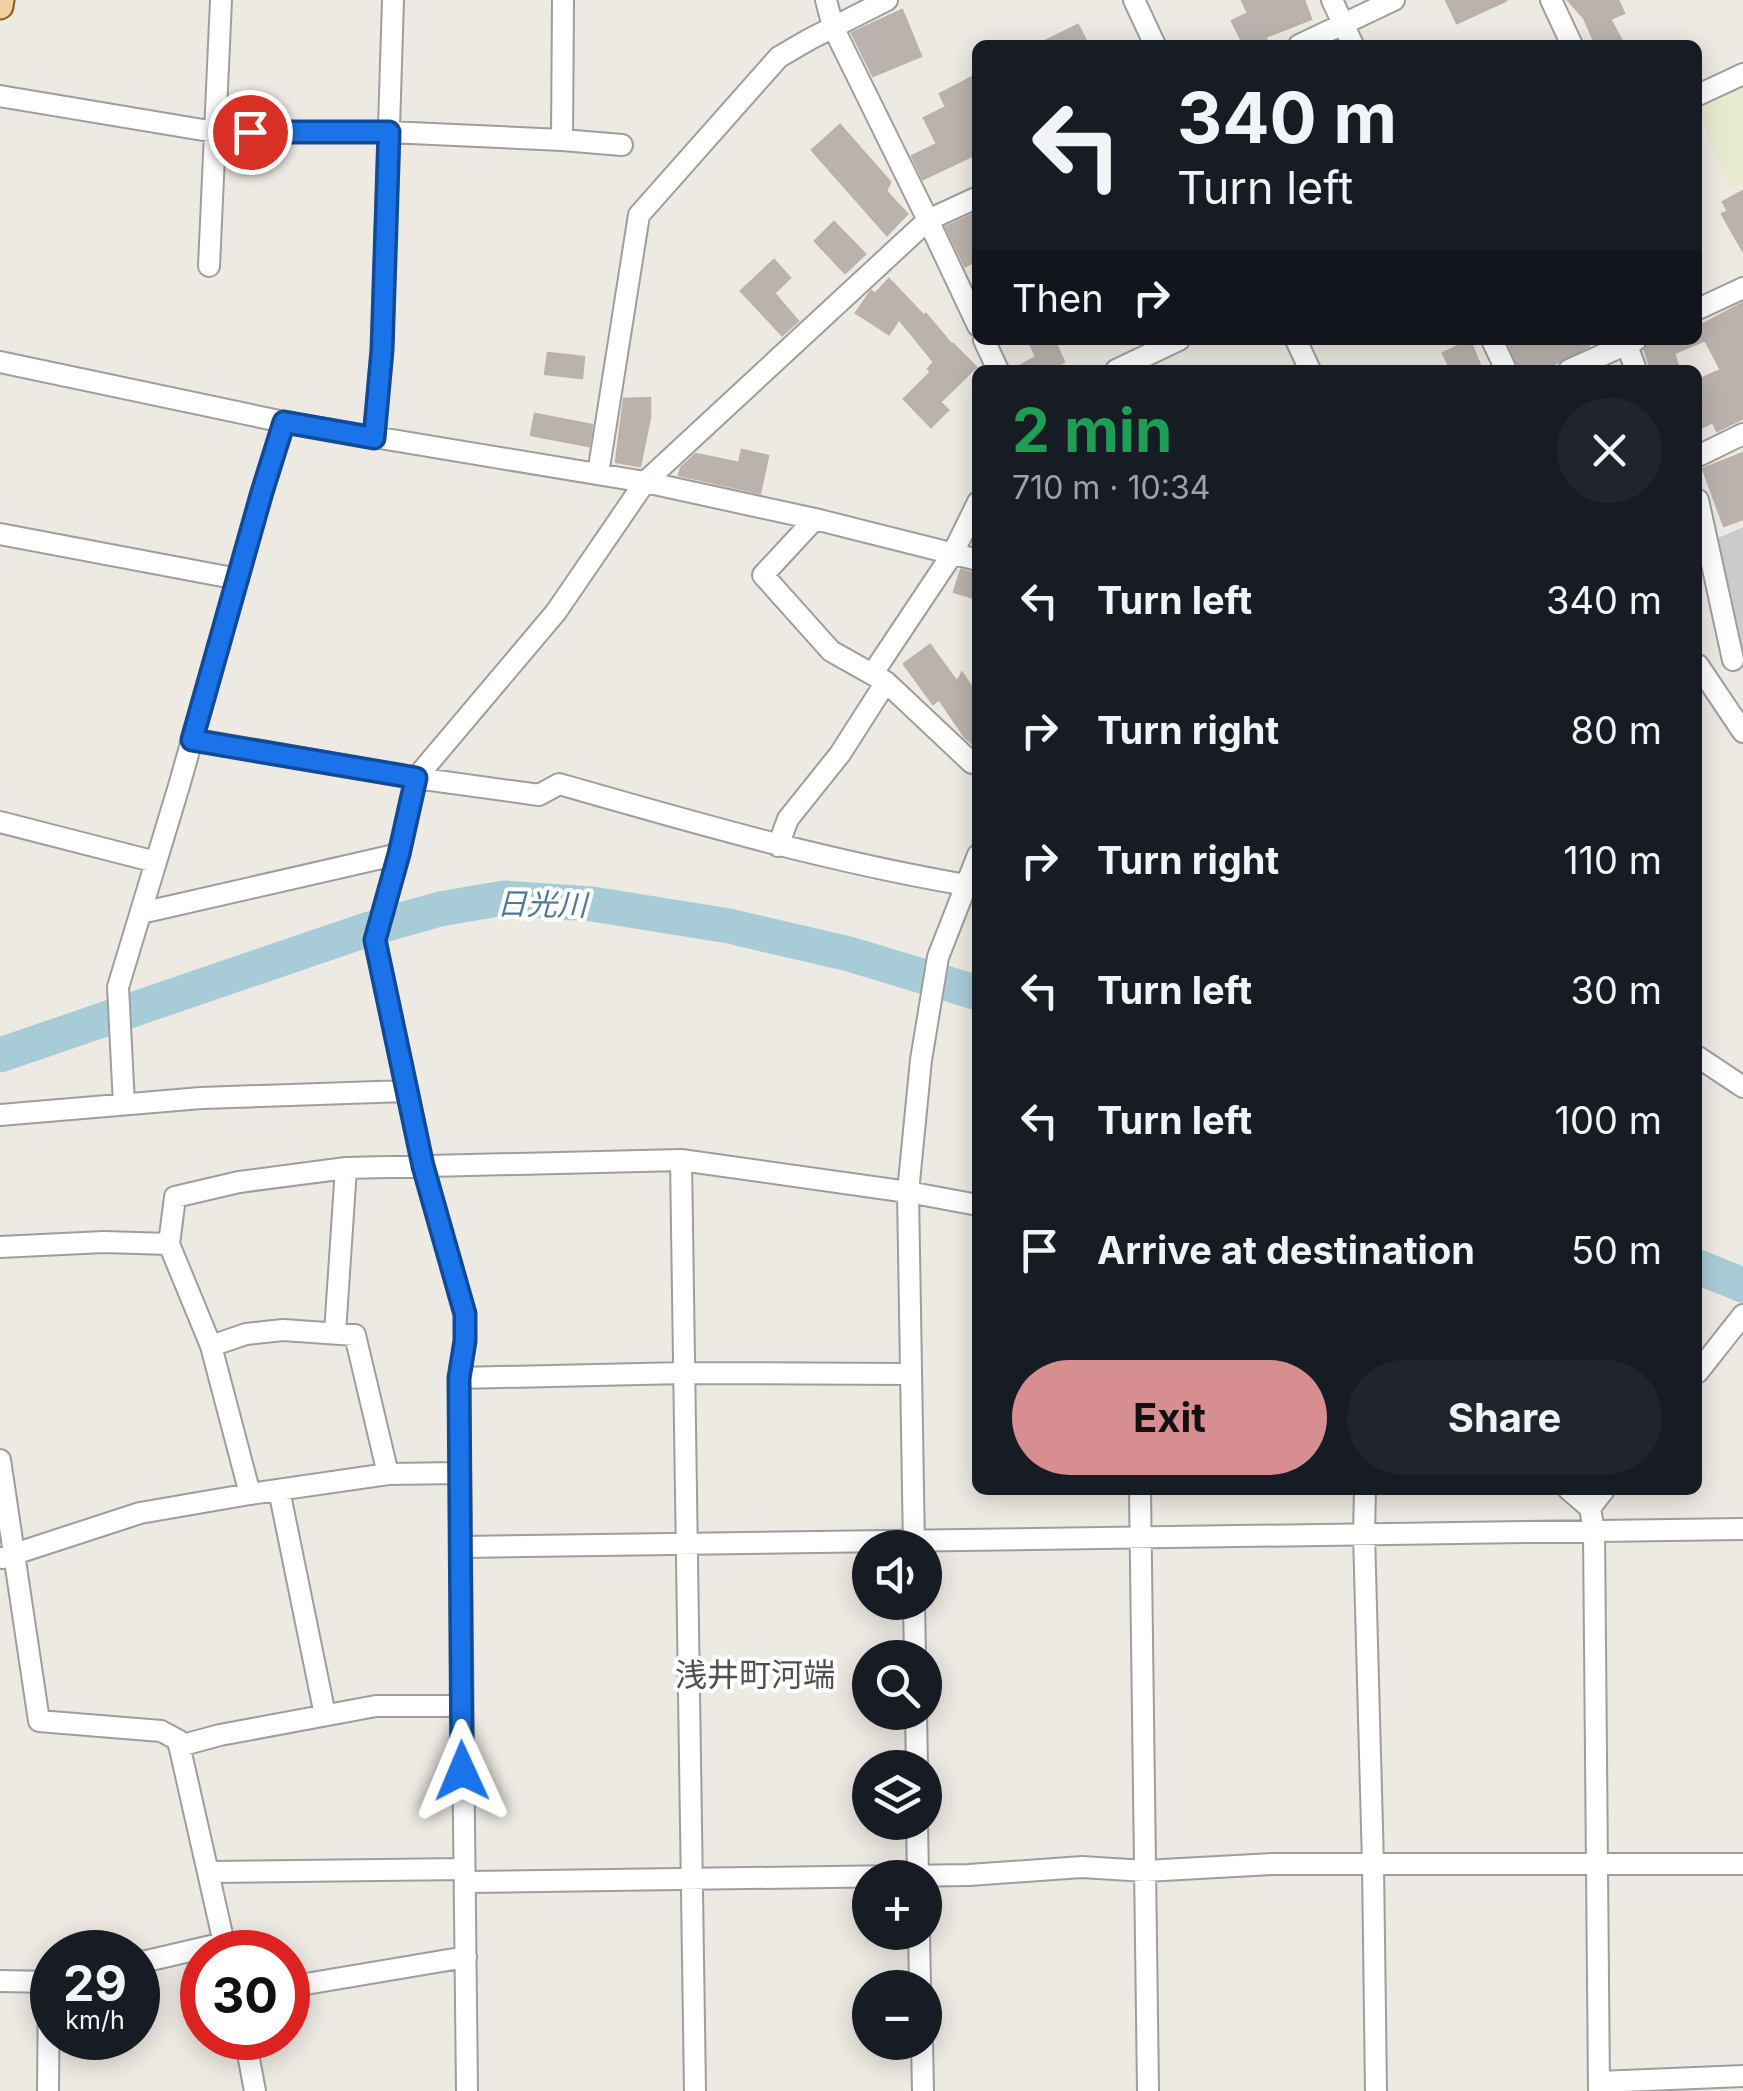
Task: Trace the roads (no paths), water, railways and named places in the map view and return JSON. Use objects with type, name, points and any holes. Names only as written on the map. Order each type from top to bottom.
[{"type":"street","points":[[209,266],[222,0]]},
{"type":"street","points":[[374,438],[382,350],[392,0]]},
{"type":"street","points":[[562,140],[563,0]]},
{"type":"street","points":[[826,0],[833,27],[972,313]]},
{"type":"street","points":[[598,474],[639,216],[779,57],[887,0]]},
{"type":"street","points":[[1134,0],[1154,40]]},
{"type":"street","points":[[1332,0],[1351,40]]},
{"type":"street","points":[[1310,40],[1394,0]]},
{"type":"street","points":[[1551,0],[1570,40]]},
{"type":"street","points":[[1702,93],[1743,74]]},
{"type":"street","points":[[0,96],[214,132],[389,132],[622,146]]},
{"type":"street","points":[[467,2091],[459,1473],[459,1378],[465,1314],[423,1166],[375,940],[416,778],[556,612],[646,482],[928,220],[972,200]]},
{"type":"street","points":[[1702,307],[1743,288]]},
{"type":"street","points":[[1126,365],[1168,345]]},
{"type":"street","points":[[1581,365],[1623,345]]},
{"type":"street","points":[[0,362],[284,422],[646,482],[972,558]]},
{"type":"street","points":[[124,1104],[118,988],[284,422]]},
{"type":"street","points":[[1702,454],[1743,434]]},
{"type":"street","points":[[778,846],[788,819],[840,754],[972,514]]},
{"type":"street","points":[[1702,516],[1738,658],[1702,663]]},
{"type":"street","points":[[815,519],[762,575],[831,651],[880,677],[972,763]]},
{"type":"street","points":[[0,534],[238,578]]},
{"type":"street","points":[[1702,670],[1743,732]]},
{"type":"street","points":[[192,740],[416,778],[539,794],[559,784],[778,846],[966,885]]},
{"type":"street","points":[[0,822],[156,862]]},
{"type":"street","points":[[141,913],[399,854]]},
{"type":"street","points":[[914,1530],[908,1192],[921,1060],[938,956],[972,870]]},
{"type":"street","points":[[1702,1060],[1743,1087]]},
{"type":"street","points":[[0,1114],[201,1098],[406,1091]]},
{"type":"street","points":[[681,1160],[695,2091]]},
{"type":"street","points":[[250,1494],[211,1346],[169,1244],[175,1197],[238,1182],[346,1168],[681,1160],[972,1204]]},
{"type":"street","points":[[335,1334],[346,1168]]},
{"type":"street","points":[[0,1247],[104,1242],[169,1244]]},
{"type":"street","points":[[1702,1367],[1743,1315]]},
{"type":"street","points":[[211,1346],[246,1334],[283,1330],[355,1334],[388,1474]]},
{"type":"street","points":[[459,1378],[909,1374]]},
{"type":"street","points":[[0,1460],[6,1558],[39,1721],[161,1731],[178,1740],[221,1930]]},
{"type":"street","points":[[6,1558],[140,1513],[388,1474],[459,1473]]},
{"type":"street","points":[[279,1490],[326,1715]]},
{"type":"street","points":[[1140,1495],[1148,2091]]},
{"type":"street","points":[[1366,1495],[1376,2091]]},
{"type":"street","points":[[1575,1495],[1590,1508],[1594,1531],[1599,2087],[1743,2076]]},
{"type":"street","points":[[1590,1508],[1600,1495]]},
{"type":"street","points":[[942,1543],[1743,1529]]},
{"type":"street","points":[[462,1547],[852,1544]]},
{"type":"street","points":[[180,1746],[376,1706],[462,1706]]},
{"type":"street","points":[[942,1876],[1082,1867],[1145,1870],[1273,1864],[1743,1864]]},
{"type":"street","points":[[209,1872],[692,1879],[852,1877]]},
{"type":"street","points":[[310,1983],[466,1957]]},
{"type":"street","points":[[0,1981],[30,1982]]},
{"type":"street","points":[[48,2091],[49,2060]]},
{"type":"street","points":[[249,2060],[255,2091]]},
{"type":"street","points":[[922,2060],[922,2091]]},
{"type":"waterway","name":"日光川","points":[[0,1055],[366,930],[440,909],[504,898],[592,904],[729,926],[849,954],[972,991]]},
{"type":"waterway","name":"日光川","points":[[1702,1269],[1743,1285]]},
{"type":"district","name":"浅井町河端","points":[[755,1674]]}]
